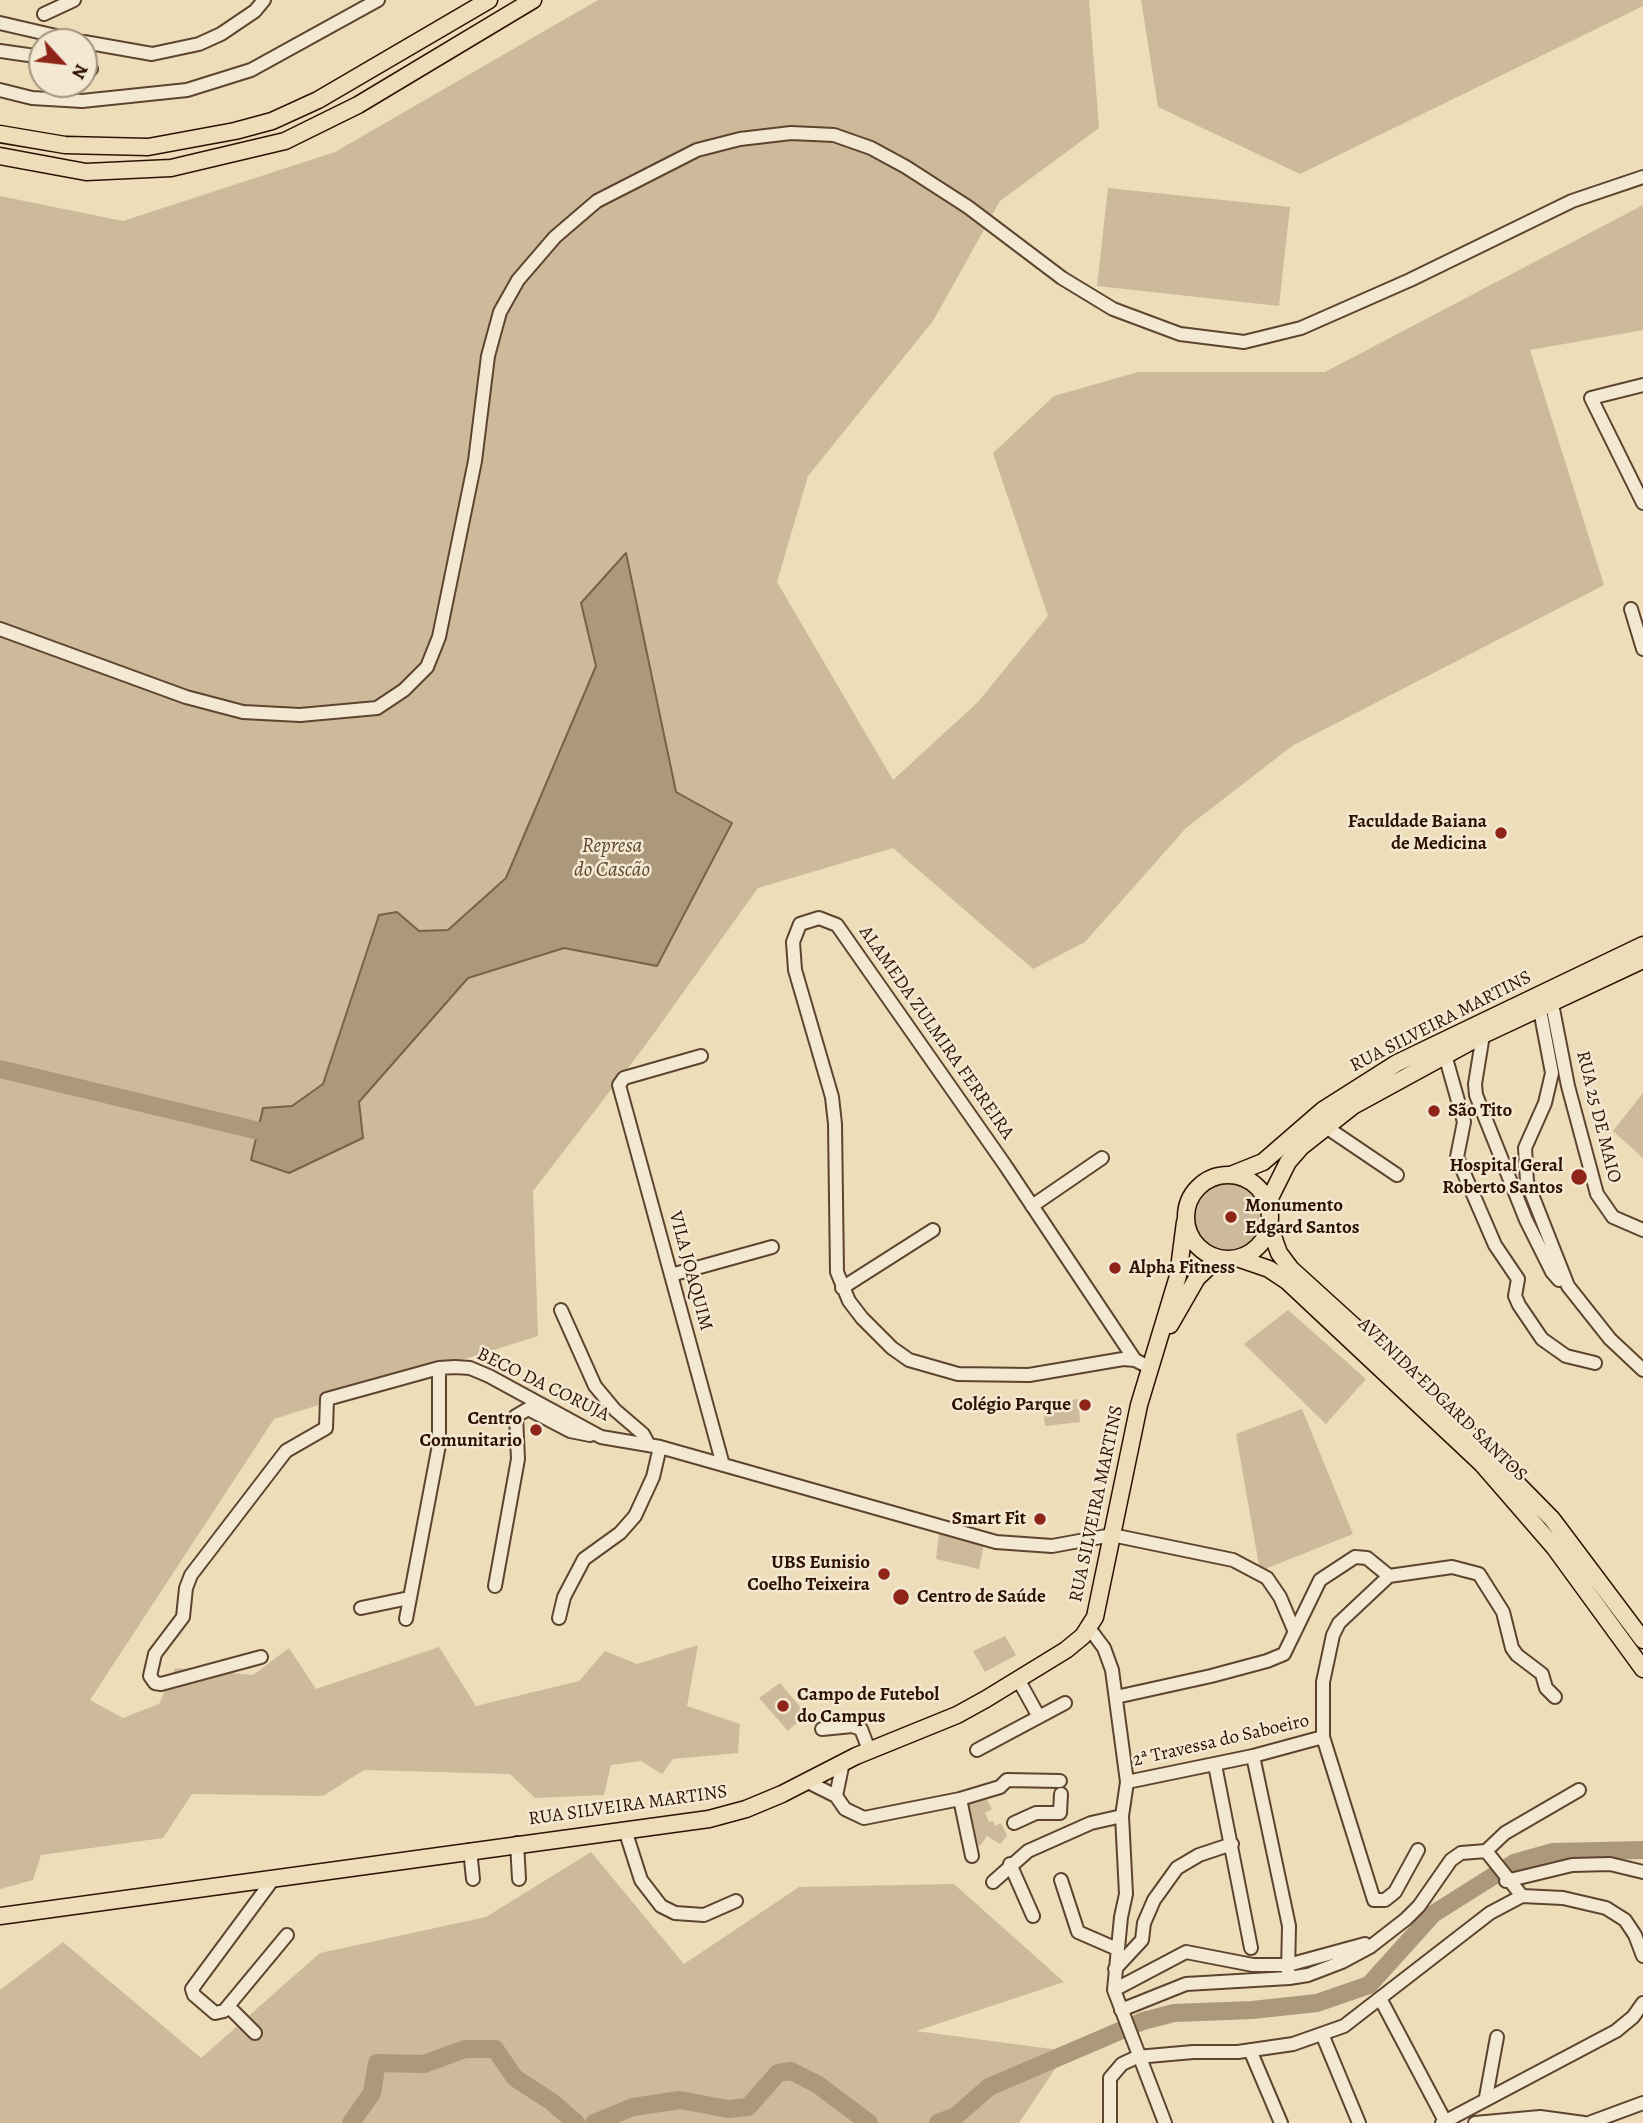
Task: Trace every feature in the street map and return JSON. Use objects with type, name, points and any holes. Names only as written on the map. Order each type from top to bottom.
[{"type":"main road","points":[[0,134],[65,145],[148,147],[235,131],[272,121],[318,100],[489,0]]},
{"type":"main road","points":[[0,156],[86,172],[171,168],[285,141],[358,105],[533,0]]},
{"type":"main road","name":"RUA SILVEIRA MARTINS","points":[[1268,1202],[1288,1162],[1326,1127],[1363,1099],[1545,1002],[1643,945]]},
{"type":"main road","name":"RUA SILVEIRA MARTINS","points":[[1233,1174],[1264,1162],[1323,1110],[1375,1076],[1643,960]]},
{"type":"main road","points":[[1233,1174],[1248,1179],[1260,1189],[1268,1202],[1269,1225],[1263,1240],[1252,1252],[1237,1258],[1218,1258],[1202,1251],[1191,1238],[1185,1222],[1187,1202],[1198,1186],[1214,1176],[1233,1174]]},
{"type":"main road","name":"RUA SILVEIRA MARTINS","points":[[1160,1338],[1178,1276],[1185,1222]]},
{"type":"main road","name":"AVENIDA EDGARD SANTOS","points":[[1269,1225],[1279,1253],[1292,1269],[1434,1399],[1552,1520],[1643,1640]]},
{"type":"main road","name":"RUA SILVEIRA MARTINS","points":[[0,1916],[517,1843],[709,1819],[746,1809],[869,1750],[957,1714],[1066,1650],[1089,1628],[1099,1605],[1142,1364],[1197,1278],[1218,1258]]},
{"type":"main road","name":"AVENIDA EDGARD SANTOS","points":[[1237,1258],[1259,1264],[1287,1281],[1482,1464],[1554,1547],[1643,1669]]},
{"type":"street","points":[[44,13],[74,0]]},
{"type":"street","points":[[98,45],[152,54],[199,44],[221,34],[255,11],[264,0]]},
{"type":"street","points":[[0,90],[32,98],[82,101],[187,90],[251,70],[378,0]]},
{"type":"street","points":[[0,23],[28,29]]},
{"type":"street","points":[[0,51],[28,55]]},
{"type":"street","points":[[0,629],[162,688],[243,712],[345,713],[377,708],[395,696],[427,667],[439,636],[475,461],[488,356],[499,312],[518,280],[555,237],[597,201],[697,150],[740,139],[791,133],[834,135],[871,148],[906,167],[968,207],[1062,278],[1113,309],[1180,334],[1244,342],[1301,328],[1410,280],[1572,201],[1643,177]]},
{"type":"street","points":[[1642,499],[1591,398],[1643,385]]},
{"type":"street","points":[[1632,609],[1641,632],[1643,649]]},
{"type":"street","name":"ALAMEDA ZULMIRA FERREIRA","points":[[819,918],[837,925],[1142,1364],[1110,1359],[1029,1375],[986,1376],[939,1370],[909,1360],[892,1348],[862,1318],[842,1288],[835,1257],[835,1124],[832,1097],[808,1020],[793,953],[797,929],[807,921],[819,918]]},
{"type":"street","name":"RUA 25 DE MAIO","points":[[1545,1002],[1597,1194],[1613,1217],[1643,1230]]},
{"type":"street","name":"RUA 25 DE MAIO","points":[[1545,1002],[1552,1073],[1545,1103],[1528,1137],[1525,1171],[1568,1286],[1610,1339],[1643,1370]]},
{"type":"street","points":[[1483,1035],[1475,1084],[1483,1115],[1538,1245],[1552,1272],[1568,1286]]},
{"type":"street","points":[[1445,1055],[1464,1122],[1457,1157],[1494,1245],[1518,1279],[1515,1296],[1519,1305],[1542,1339],[1566,1356],[1595,1363]]},
{"type":"street","name":"VILA JOAQUIM","points":[[701,1056],[624,1078],[620,1087],[723,1465]]},
{"type":"street","points":[[1326,1127],[1397,1175]]},
{"type":"street","points":[[1032,1206],[1102,1158]]},
{"type":"street","points":[[842,1288],[933,1230]]},
{"type":"street","points":[[671,1275],[772,1247]]},
{"type":"street","points":[[559,1618],[565,1597],[584,1559],[620,1533],[635,1516],[653,1477],[655,1446],[615,1410],[595,1386],[561,1310]]},
{"type":"street","points":[[406,1619],[439,1446],[439,1368]]},
{"type":"street","name":"BECO DA CORUJA","points":[[261,1657],[161,1684],[155,1684],[150,1676],[155,1654],[183,1617],[186,1588],[191,1575],[286,1451],[326,1428],[327,1399],[439,1368],[470,1368],[601,1437],[655,1446],[906,1518],[1013,1545],[1052,1546],[1112,1535]]},
{"type":"street","points":[[495,1586],[518,1459],[515,1421],[519,1411],[528,1409],[570,1431],[601,1437]]},
{"type":"street","points":[[1112,1535],[1233,1560],[1255,1571],[1275,1587],[1294,1630]]},
{"type":"street","points":[[1116,1697],[1267,1661],[1289,1648],[1294,1630],[1320,1580],[1355,1557],[1367,1558],[1390,1576]]},
{"type":"street","points":[[1418,1850],[1395,1892],[1385,1900],[1374,1900],[1323,1737],[1322,1700],[1326,1665],[1334,1635],[1348,1615],[1390,1576],[1452,1567],[1479,1574],[1503,1612],[1517,1655],[1542,1674],[1546,1688],[1555,1697]]},
{"type":"street","points":[[361,1608],[409,1598]]},
{"type":"street","points":[[1089,1628],[1109,1658],[1127,1782],[1122,1816],[1126,1894],[1114,1970],[1114,1990],[1164,2123]]},
{"type":"street","points":[[1018,1679],[1039,1717]]},
{"type":"street","points":[[976,1750],[1065,1703]]},
{"type":"street","points":[[822,1729],[852,1726],[861,1729],[869,1750]]},
{"type":"street","name":"2ª Travessa do Saboeiro","points":[[1127,1782],[1215,1765],[1323,1737]]},
{"type":"street","points":[[1253,1756],[1289,1926],[1289,1972]]},
{"type":"street","points":[[836,1796],[843,1762]]},
{"type":"street","points":[[1215,1765],[1251,1948]]},
{"type":"street","points":[[806,1782],[836,1796],[845,1809],[864,1818],[960,1799],[1000,1787],[1007,1780],[1060,1780]]},
{"type":"street","points":[[1121,2010],[1186,1984],[1289,1972],[1382,1938],[1419,1906],[1451,1860],[1461,1853],[1486,1851],[1516,1825],[1579,1790]]},
{"type":"street","points":[[1014,1823],[1036,1813],[1060,1813],[1062,1794]]},
{"type":"street","points":[[960,1799],[972,1856]]},
{"type":"street","points":[[993,1882],[1010,1864],[1038,1846],[1091,1823],[1122,1816]]},
{"type":"street","points":[[625,1830],[641,1880],[661,1906],[675,1913],[704,1915],[736,1901]]},
{"type":"street","points":[[517,1843],[519,1879]]},
{"type":"street","points":[[1114,1970],[1142,1940],[1144,1923],[1154,1900],[1177,1868],[1199,1856],[1232,1844]]},
{"type":"street","points":[[470,1850],[473,1879]]},
{"type":"street","points":[[1486,1851],[1506,1881],[1522,1896]]},
{"type":"street","points":[[1010,1864],[1034,1916]]},
{"type":"street","points":[[1506,1881],[1572,1865],[1610,1864],[1643,1872]]},
{"type":"street","points":[[274,1878],[192,1989],[197,1998],[215,2013],[229,2007],[287,1935]]},
{"type":"street","points":[[1061,1880],[1078,1932],[1117,1949]]},
{"type":"street","points":[[1110,2123],[1111,2073],[1137,2057],[1250,2050],[1293,2044],[1344,2026],[1490,1913],[1522,1896],[1563,1898],[1606,1908],[1625,1920],[1635,1935],[1643,1956]]},
{"type":"street","points":[[1114,1990],[1186,1952],[1289,1972]]},
{"type":"street","points":[[1381,2000],[1443,2122],[1486,2097],[1616,2031],[1633,2017],[1643,2003]]},
{"type":"street","points":[[229,2007],[255,2033]]},
{"type":"street","points":[[1322,2034],[1359,2123]]},
{"type":"street","points":[[1486,2097],[1497,2037]]},
{"type":"street","points":[[1250,2050],[1281,2123]]},
{"type":"street","points":[[1475,2123],[1540,2117],[1587,2123],[1643,2103]]},
{"type":"shaded area","points":[[598,0],[1089,0],[1099,128],[1000,201],[933,321],[808,476],[777,582],[893,780],[978,702],[1048,616],[993,453],[1054,396],[1138,372],[1325,372],[1643,205],[1643,330],[1530,350],[1604,585],[1292,746],[1186,828],[1085,942],[1033,969],[893,848],[758,888],[647,1043],[533,1191],[538,1336],[274,1419],[90,1700],[123,1718],[159,1704],[175,1668],[253,1675],[289,1648],[316,1689],[439,1647],[476,1706],[579,1681],[605,1651],[637,1664],[698,1645],[687,1706],[740,1724],[738,1753],[673,1759],[662,1774],[641,1761],[611,1765],[604,1795],[535,1798],[510,1774],[364,1770],[323,1796],[192,1794],[163,1838],[41,1855],[33,1880],[0,1889],[0,196],[123,221],[335,152]],"holes":[[[626,553],[676,792],[657,965],[564,948],[468,978],[359,1102],[263,1108],[292,1106],[323,1084],[379,915],[397,912],[419,931],[448,930],[506,878],[596,666],[581,603]]]},
{"type":"shaded area","points":[[1141,0],[1643,0],[1643,6],[1300,174],[1158,107]]},
{"type":"shaded area","points":[[1108,188],[1290,207],[1279,306],[1097,286]]},
{"type":"shaded area","points":[[1643,1093],[1643,1158],[1613,1131]]},
{"type":"shaded area","points":[[1227,1182],[1246,1188],[1256,1198],[1262,1217],[1256,1236],[1246,1246],[1227,1252],[1208,1246],[1198,1236],[1192,1217],[1198,1198],[1208,1188]]},
{"type":"shaded area","points":[[1288,1310],[1366,1379],[1326,1424],[1244,1344]]},
{"type":"shaded area","points":[[1078,1399],[1080,1422],[1045,1426],[1043,1403]]},
{"type":"shaded area","points":[[1302,1409],[1353,1534],[1260,1571],[1236,1434]]},
{"type":"shaded area","points":[[939,1533],[984,1544],[979,1569],[936,1559]]},
{"type":"shaded area","points":[[1005,1636],[1016,1655],[985,1672],[973,1651]]},
{"type":"shaded area","name":"Campo de Futebol do Campus","points":[[780,1683],[806,1714],[788,1731],[759,1698]]},
{"type":"shaded area","points":[[985,1796],[992,1809],[985,1813],[989,1822],[993,1821],[995,1826],[1001,1823],[1007,1836],[1000,1844],[987,1836],[980,1846],[974,1844],[968,1803]]},
{"type":"shaded area","points":[[591,1852],[684,1964],[799,1887],[954,1884],[1064,1982],[916,2031],[1067,2051],[1019,2123],[0,2123],[0,1990],[63,1942],[201,2058],[320,1953],[486,1917]]},
{"type":"water","name":"Represa do Cascão","points":[[626,553],[676,792],[732,823],[657,966],[564,948],[468,978],[359,1102],[363,1138],[289,1173],[251,1160],[263,1108],[292,1106],[323,1084],[379,915],[397,912],[419,931],[448,930],[506,878],[596,666],[581,603]]},
{"type":"waterway","points":[[0,1069],[280,1136]]},
{"type":"waterway","points":[[938,2123],[956,2116],[989,2087],[1143,2021],[1174,2013],[1252,2010],[1317,2003],[1369,1985],[1433,1914],[1514,1863],[1553,1852],[1643,1850]]},
{"type":"waterway","points":[[351,2123],[372,2093],[377,2063],[424,2064],[465,2049],[495,2049],[515,2078],[552,2102],[576,2123]]},
{"type":"waterway","points":[[594,2123],[633,2107],[680,2100],[728,2109],[748,2107],[778,2073],[791,2071],[817,2084],[869,2123]]},
{"type":"place","name":"Faculdade Baiana de Medicina","points":[[1501,833]]},
{"type":"place","name":"São Tito","points":[[1434,1111]]},
{"type":"place","name":"Hospital Geral Roberto Santos","points":[[1579,1177]]},
{"type":"place","name":"Monumento Edgard Santos","points":[[1231,1217]]},
{"type":"place","name":"Alpha Fitness","points":[[1115,1268]]},
{"type":"place","name":"Colégio Parque","points":[[1085,1405]]},
{"type":"place","name":"Centro Comunitario","points":[[536,1430]]},
{"type":"place","name":"Smart Fit","points":[[1040,1519]]},
{"type":"place","name":"UBS Eunisio Coelho Teixeira","points":[[884,1574]]},
{"type":"place","name":"Centro de Saúde","points":[[901,1597]]},
{"type":"place","name":"Campo de Futebol do Campus","points":[[783,1706]]}]
